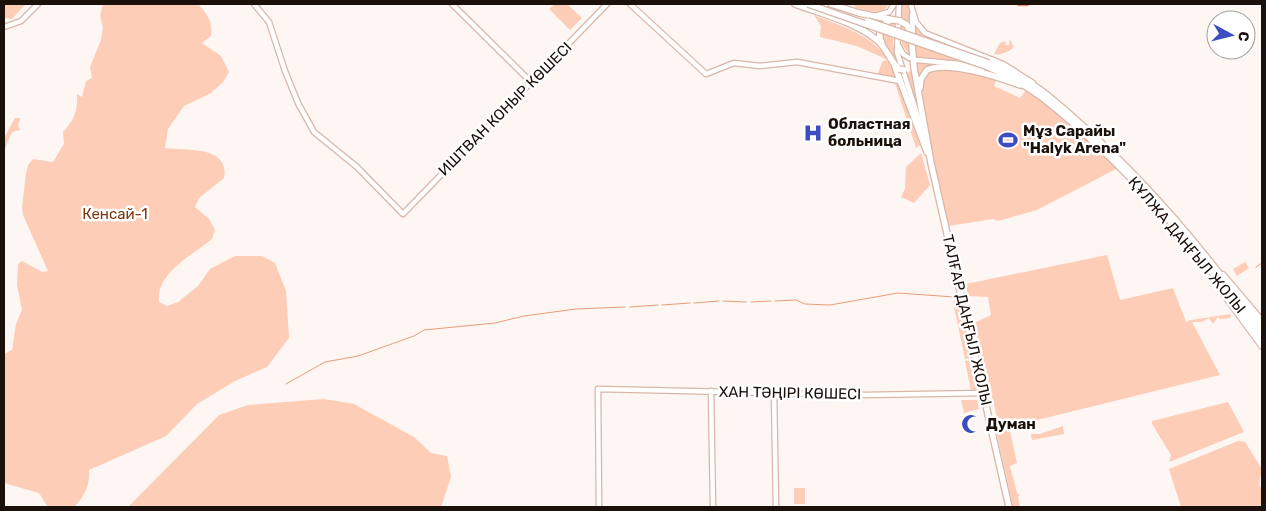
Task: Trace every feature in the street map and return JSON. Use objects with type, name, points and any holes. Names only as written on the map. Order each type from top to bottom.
[{"type":"main road","points":[[795,4],[854,27],[873,37]]},
{"type":"main road","points":[[808,4],[988,65]]},
{"type":"main road","points":[[819,4],[905,36]]},
{"type":"main road","points":[[825,4],[864,16],[868,32],[882,46],[893,62],[931,162]]},
{"type":"main road","points":[[831,4],[896,21],[910,30],[913,44],[913,59],[931,162]]},
{"type":"main road","points":[[882,46],[879,37],[881,28],[885,22],[896,21]]},
{"type":"main road","points":[[893,62],[902,69],[910,67],[913,59]]},
{"type":"main road","name":"ҚҰЛЖА ДАҢҒЫЛ ЖОЛЫ","points":[[988,65],[1034,84],[1141,180],[1262,330]]},
{"type":"main road","name":"ҚҰЛЖА ДАҢҒЫЛ ЖОЛЫ","points":[[988,65],[1024,83],[1038,94],[1138,184],[1208,264]]},
{"type":"main road","points":[[921,105],[921,79],[927,70],[934,67],[970,71],[1024,86]]},
{"type":"main road","name":"ТАЛҒАР ДАҢҒЫЛ ЖОЛЫ","points":[[931,162],[1008,507]]},
{"type":"main road","points":[[1208,264],[1232,283],[1262,321]]},
{"type":"main road","points":[[1208,264],[1239,316],[1262,346]]},
{"type":"main road","name":"ҚҰЛЖА ДАҢҒЫЛ ЖОЛЫ","points":[[1246,312],[1262,339]]},
{"type":"street","points":[[4,27],[21,21],[38,4]]},
{"type":"street","name":"ИШТВАН КОНЫР КӨШЕСІ","points":[[254,4],[269,22],[298,103],[314,132],[358,167],[403,214],[530,81],[560,54],[607,4]]},
{"type":"street","points":[[452,4],[530,81]]},
{"type":"street","points":[[630,4],[706,74],[734,62],[760,66],[797,62],[900,81]]},
{"type":"street","points":[[869,15],[885,14],[894,4]]},
{"type":"street","points":[[899,4],[896,21],[896,46],[900,65],[931,162]]},
{"type":"street","points":[[911,4],[913,44]]},
{"type":"street","points":[[911,4],[918,25],[924,33],[1003,64],[1034,84]]},
{"type":"street","points":[[896,21],[899,48],[913,59],[971,67],[1024,86],[1038,94]]},
{"type":"street","name":"ХАН ТӘҢІРІ КӨШЕСІ","points":[[599,507],[598,389],[865,395],[983,393]]},
{"type":"street","points":[[711,391],[713,507]]},
{"type":"street","points":[[774,392],[776,507]]},
{"type":"green space","points":[[4,4],[26,4],[12,19],[4,18]]},
{"type":"green space","name":"Кенсай-1","points":[[103,4],[198,4],[207,15],[211,26],[211,36],[202,43],[221,56],[229,72],[223,82],[211,93],[184,106],[168,129],[165,148],[194,150],[214,155],[224,167],[224,178],[199,198],[195,207],[209,219],[215,230],[212,239],[169,273],[163,282],[159,302],[167,306],[178,302],[198,286],[210,269],[235,256],[262,256],[275,263],[286,291],[289,338],[267,367],[235,381],[197,404],[166,436],[89,470],[89,481],[86,490],[74,507],[48,507],[39,493],[4,483],[4,354],[12,350],[16,324],[22,310],[17,285],[18,264],[22,261],[42,272],[48,271],[23,215],[22,207],[28,165],[33,159],[53,162],[64,144],[63,132],[75,115],[77,94],[82,97],[86,81],[92,78],[90,67],[101,40],[103,27],[100,16]]},
{"type":"green space","points":[[555,4],[567,4],[582,18],[570,30],[549,9]]},
{"type":"green space","points":[[853,4],[889,4],[883,10],[875,12],[856,8]]},
{"type":"green space","points":[[901,4],[908,4],[911,27],[901,19]]},
{"type":"green space","points":[[814,15],[845,27],[864,37],[881,51],[888,60],[857,46],[820,37],[821,26]]},
{"type":"green space","points":[[894,22],[893,43],[897,62],[881,38],[885,24]]},
{"type":"green space","points":[[900,24],[907,31],[910,55],[902,45]]},
{"type":"green space","points":[[915,24],[920,32],[928,37],[1000,64],[915,36]]},
{"type":"green space","points":[[1010,39],[1014,47],[998,55],[994,54],[1000,43],[1006,41],[1005,45],[1009,45]]},
{"type":"green space","points":[[915,45],[980,67],[956,61],[915,57]]},
{"type":"green space","points":[[885,60],[889,62],[896,79],[877,76],[882,62]]},
{"type":"green space","points":[[916,63],[939,64],[924,69],[918,81]]},
{"type":"green space","points":[[913,69],[923,126],[907,78],[907,73]]},
{"type":"green space","name":"Мұз Сарайы \"Halyk Arena\"","points":[[948,69],[997,79],[994,86],[1020,98],[1027,89],[1036,94],[1118,168],[1037,210],[998,221],[993,219],[948,226],[925,124],[923,85],[928,73]]},
{"type":"green space","points":[[895,83],[898,83],[920,145],[916,148]]},
{"type":"green space","points":[[15,118],[20,118],[18,126],[20,130],[12,132],[4,151],[4,138]]},
{"type":"green space","points":[[921,153],[930,185],[914,203],[901,197],[905,189],[906,167]]},
{"type":"green space","points":[[1107,255],[1120,300],[1173,288],[1186,322],[1231,314],[1230,318],[1220,319],[1218,317],[1213,324],[1209,318],[1202,322],[1192,322],[1220,375],[1009,427],[1017,463],[1010,466],[1017,493],[1020,495],[1018,497],[1020,507],[1013,507],[996,430],[1000,429],[974,323],[991,315],[988,297],[968,296],[966,284]]},
{"type":"green space","points":[[1245,262],[1249,268],[1237,276],[1233,269]]},
{"type":"green space","points":[[959,299],[971,358],[965,359],[953,302]]},
{"type":"green space","points":[[971,360],[977,391],[971,391],[965,361]]},
{"type":"green space","points":[[324,399],[354,404],[414,437],[431,453],[447,456],[451,477],[441,507],[128,507],[219,415],[248,405]]},
{"type":"green space","points":[[961,400],[977,400],[979,409],[964,413]]},
{"type":"green space","points":[[1228,402],[1244,432],[1169,462],[1171,455],[1152,421]]},
{"type":"green space","points":[[1063,426],[1064,434],[1032,440],[1031,434],[1040,434]]},
{"type":"green space","points":[[1238,441],[1245,442],[1262,469],[1259,485],[1262,490],[1262,507],[1181,507],[1169,469]]},
{"type":"green space","points":[[794,488],[805,488],[805,504],[794,504]]},
{"type":"waterway","points":[[1019,4],[1027,4]]},
{"type":"waterway","points":[[1256,267],[1262,263]]},
{"type":"waterway","points":[[775,301],[796,300],[805,304],[830,305],[898,293],[954,297]]},
{"type":"waterway","points":[[694,303],[719,301]]},
{"type":"waterway","points":[[723,301],[746,302]]},
{"type":"waterway","points":[[751,302],[771,301]]},
{"type":"waterway","points":[[662,305],[690,303]]},
{"type":"waterway","points":[[630,307],[658,305]]},
{"type":"waterway","points":[[286,384],[325,362],[358,356],[414,336],[424,330],[495,323],[524,316],[576,309],[625,307]]},
{"type":"place","name":"Областная больница","points":[[813,133]]},
{"type":"place","name":"Мұз Сарайы \"Halyk Arena\"","points":[[1008,140]]},
{"type":"place","name":"Думан","points":[[971,424]]}]
